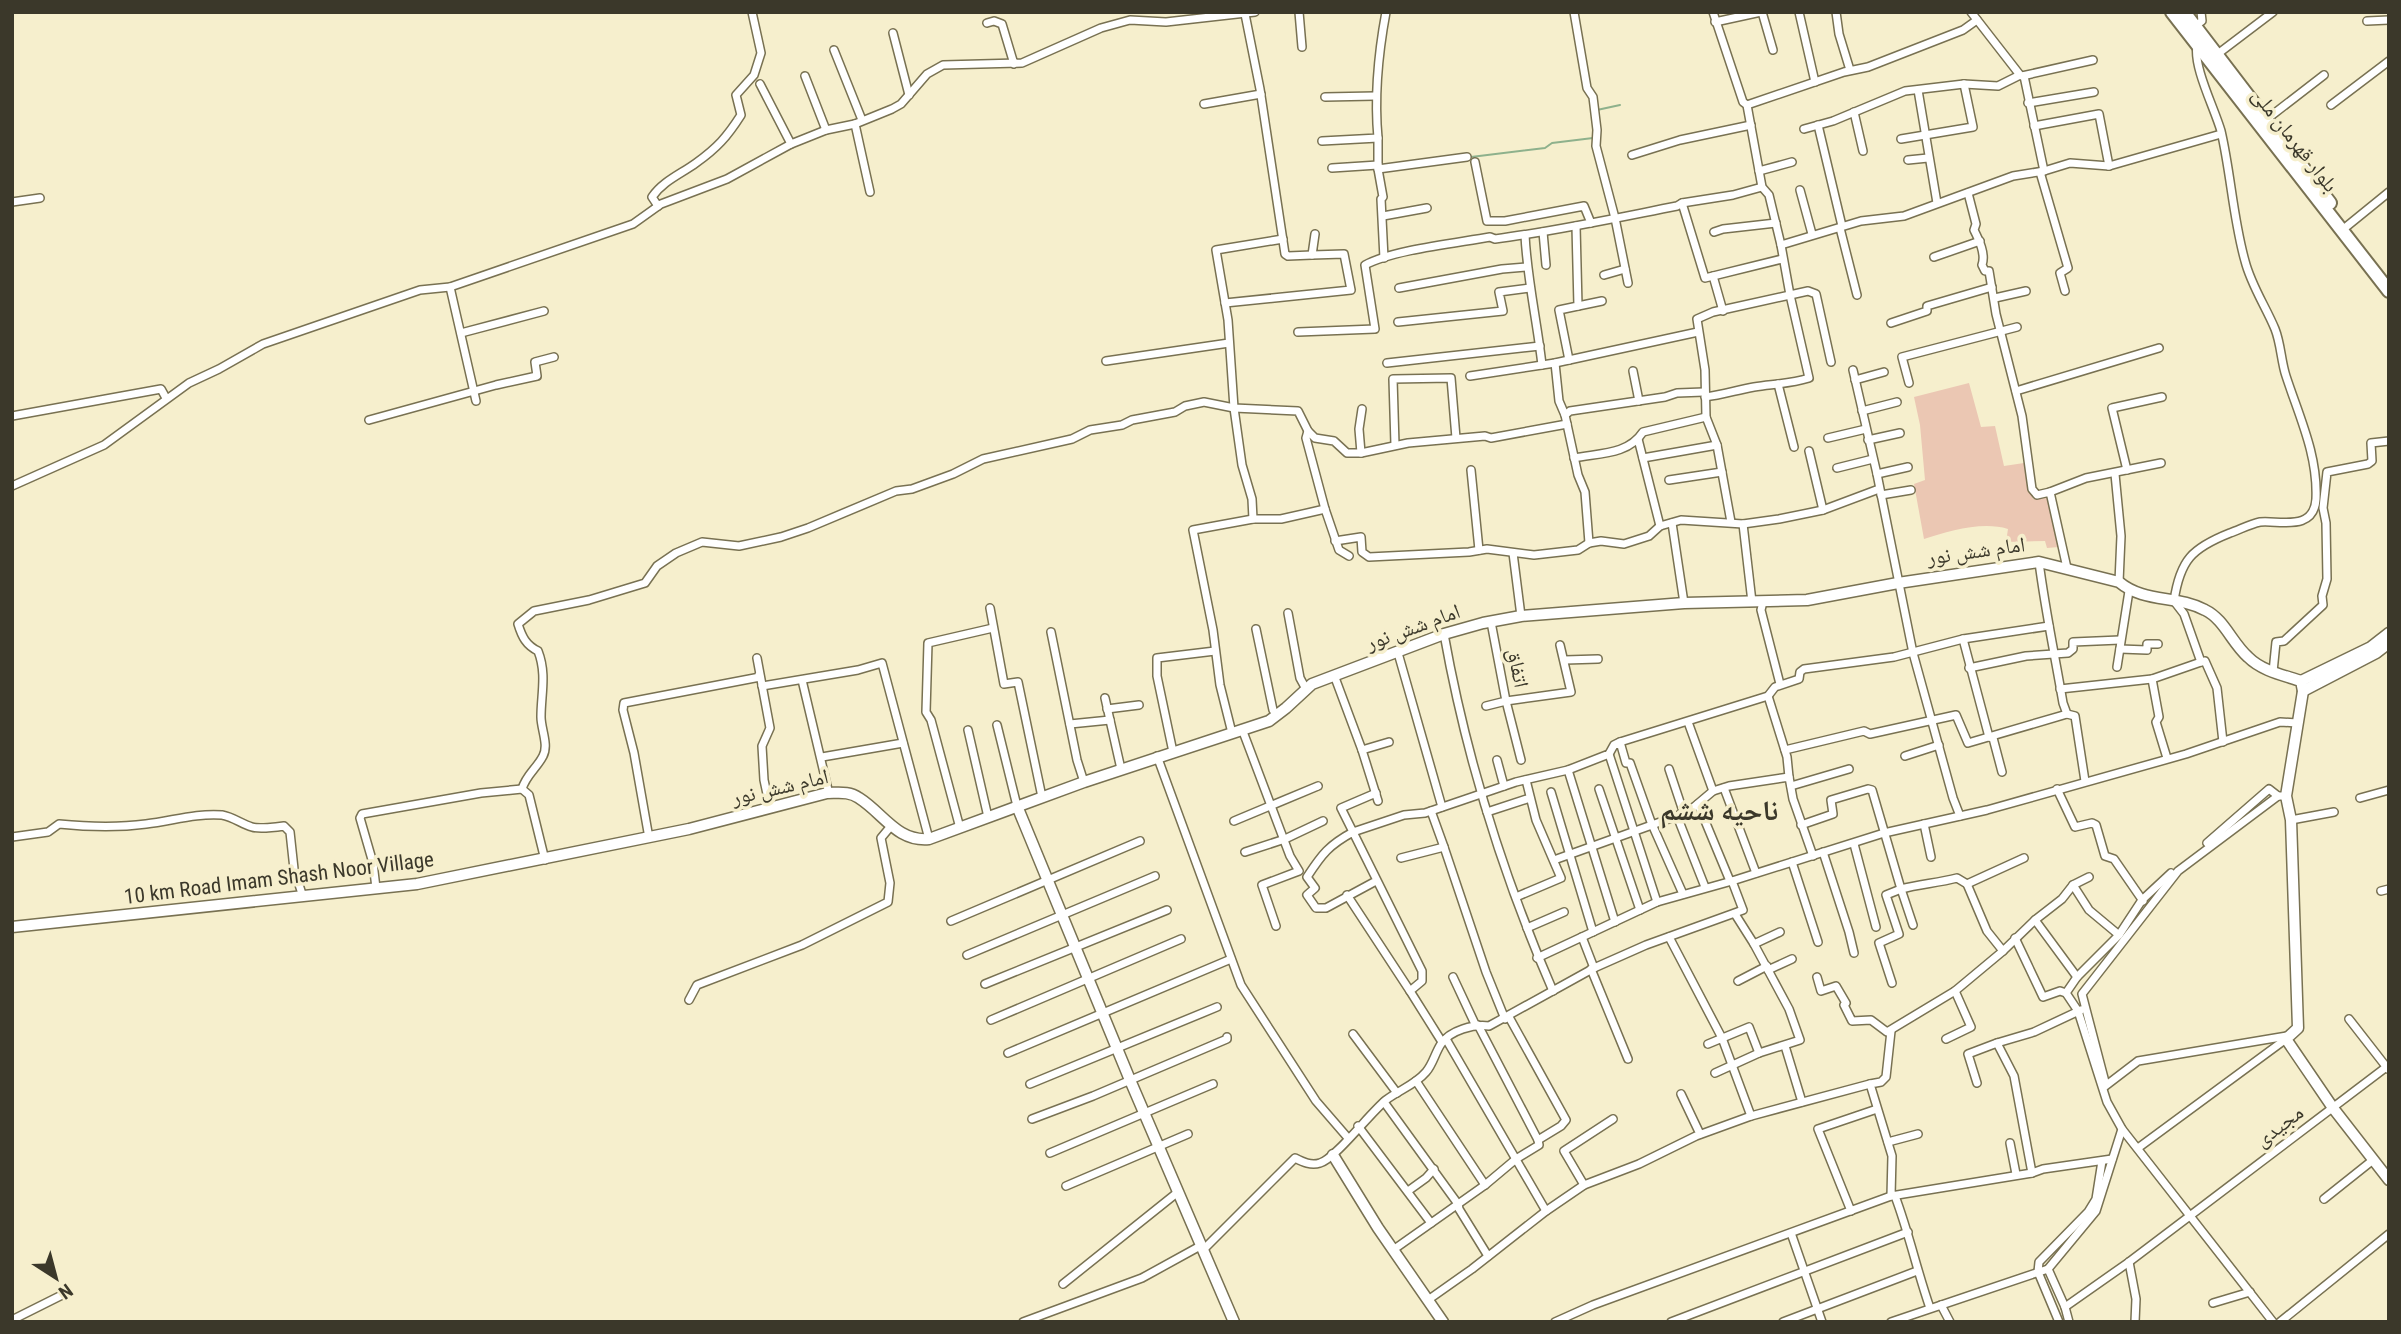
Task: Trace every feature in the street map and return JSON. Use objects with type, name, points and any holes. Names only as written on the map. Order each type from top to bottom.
[{"type":"highway","name":"بلوار قهرمان ملی","points":[[2172,12],[2197,45],[2213,58],[2267,119],[2389,290]]},
{"type":"highway","name":"بلوار قهرمان ملی","points":[[2184,12],[2213,58],[2344,228],[2389,278]]},
{"type":"street","points":[[658,206],[652,197],[659,187],[696,163],[726,138],[741,115],[736,95],[754,75],[761,53],[752,12]]},
{"type":"street","points":[[1166,12],[1166,22]]},
{"type":"street","points":[[12,486],[104,445],[189,383],[263,344],[420,290],[450,287],[634,225],[658,206],[727,179],[791,144],[892,109],[909,95],[927,74],[943,65],[1022,63],[1129,16],[1166,22],[1255,12]]},
{"type":"street","points":[[1299,12],[1302,47]]},
{"type":"street","points":[[1384,258],[1375,96],[1377,58],[1386,12]]},
{"type":"street","points":[[1574,12],[1587,88],[1593,97],[1596,146],[1615,218],[1628,284]]},
{"type":"street","points":[[1566,420],[1570,411],[1677,393],[1704,394],[1778,384],[1783,386],[1809,378],[1776,223],[1769,195],[1762,187],[1747,105],[1743,102],[1713,12]]},
{"type":"street","points":[[1715,22],[1742,14],[1762,12],[1773,50]]},
{"type":"street","points":[[1799,12],[1815,82]]},
{"type":"street","points":[[1836,12],[1839,34],[1850,70]]},
{"type":"street","points":[[1971,12],[2022,76],[2042,171],[2068,268],[2060,272],[2065,291]]},
{"type":"street","points":[[2195,26],[2202,21],[2201,12]]},
{"type":"street","points":[[2213,58],[2273,12]]},
{"type":"street","points":[[1225,303],[1351,290],[1344,254],[1285,254],[1261,94],[1245,14]]},
{"type":"street","points":[[1747,105],[1928,45],[1964,30],[1977,20]]},
{"type":"street","points":[[2367,21],[2389,20]]},
{"type":"street","points":[[987,23],[994,21],[1002,24],[1014,64]]},
{"type":"street","points":[[893,33],[909,95]]},
{"type":"street","points":[[2197,45],[2195,57],[2221,134],[2233,213],[2245,263],[2277,333],[2285,374],[2308,436],[2316,501],[2311,512],[2300,521],[2287,524],[2260,523],[2205,543],[2186,561],[2177,580],[2174,601],[2184,614],[2201,662]]},
{"type":"street","points":[[834,50],[858,122],[870,192]]},
{"type":"street","points":[[1804,129],[1854,112],[1905,90],[1964,83],[1997,86],[2022,76],[2093,60]]},
{"type":"street","points":[[2331,105],[2389,61]]},
{"type":"street","points":[[2267,119],[2324,75]]},
{"type":"street","points":[[805,76],[826,130]]},
{"type":"street","points":[[1901,139],[1973,127],[1964,83]]},
{"type":"street","points":[[760,84],[791,144]]},
{"type":"street","points":[[1918,90],[1937,203]]},
{"type":"street","points":[[2028,103],[2094,92]]},
{"type":"street","points":[[1204,104],[1261,94]]},
{"type":"street","points":[[1325,97],[1375,96]]},
{"type":"street","points":[[1854,112],[1863,151]]},
{"type":"street","points":[[2034,126],[2099,114],[2109,166]]},
{"type":"street","points":[[1632,155],[1751,125]]},
{"type":"street","points":[[1818,125],[1857,296]]},
{"type":"street","points":[[1780,245],[1861,221],[1904,216],[2013,176],[2070,163],[2109,166],[2221,134]]},
{"type":"street","points":[[1322,141],[1378,138]]},
{"type":"street","points":[[1908,160],[1928,158]]},
{"type":"street","points":[[1332,169],[1471,159],[1487,221],[1506,222],[1584,206],[1591,223]]},
{"type":"street","points":[[1759,171],[1792,162]]},
{"type":"street","points":[[1298,332],[1375,329],[1373,304],[1364,265],[1384,258],[1490,237],[1495,239],[1576,226],[1762,187]]},
{"type":"street","points":[[1800,190],[1812,234]]},
{"type":"street","points":[[2344,228],[2389,192]]},
{"type":"street","points":[[1968,193],[1976,224],[1974,230],[1980,241],[1984,260],[1982,265],[1985,271],[1989,271],[2022,416],[2032,489],[2036,495],[2086,478],[2161,463]]},
{"type":"street","points":[[12,202],[40,198]]},
{"type":"street","points":[[1682,202],[1705,278],[1782,259]]},
{"type":"street","points":[[1383,216],[1427,208]]},
{"type":"street","points":[[1714,232],[1776,223]]},
{"type":"street","points":[[1576,226],[1578,306]]},
{"type":"street","points":[[1543,232],[1546,265]]},
{"type":"street","points":[[1312,255],[1315,234]]},
{"type":"street","points":[[1525,235],[1527,267],[1542,365]]},
{"type":"street","points":[[1253,519],[1252,499],[1242,466],[1234,408],[1225,303],[1216,250],[1283,239]]},
{"type":"street","points":[[1934,257],[1980,241]]},
{"type":"street","points":[[1399,288],[1527,267]]},
{"type":"street","points":[[1604,275],[1625,268]]},
{"type":"street","points":[[1713,276],[1723,311]]},
{"type":"street","points":[[450,287],[477,401]]},
{"type":"street","points":[[1891,323],[1927,311],[1927,306],[1992,287]]},
{"type":"street","points":[[1398,322],[1503,311],[1499,292],[1530,288]]},
{"type":"street","points":[[1731,522],[1717,444],[1706,417],[1705,370],[1697,319],[1713,312],[1808,291],[1816,294],[1831,362]]},
{"type":"street","points":[[1995,298],[2026,291]]},
{"type":"street","points":[[1569,360],[1559,310],[1602,301]]},
{"type":"street","points":[[461,333],[544,311]]},
{"type":"street","points":[[1909,383],[1902,357],[2017,327]]},
{"type":"street","points":[[1470,376],[1555,363],[1698,332]]},
{"type":"street","points":[[1106,361],[1229,343]]},
{"type":"street","points":[[1387,363],[1540,346]]},
{"type":"street","points":[[2016,391],[2159,348]]},
{"type":"street","points":[[369,420],[537,376],[535,362],[554,357]]},
{"type":"street","points":[[1555,363],[1559,401],[1566,420],[1577,475],[1585,492],[1589,543]]},
{"type":"street","points":[[1853,370],[1913,653],[1959,816]]},
{"type":"street","points":[[1633,371],[1639,401]]},
{"type":"street","points":[[1855,380],[1884,372]]},
{"type":"street","points":[[1395,445],[1394,379],[1451,377],[1457,438]]},
{"type":"street","points":[[1778,384],[1794,447]]},
{"type":"street","points":[[12,416],[161,389],[166,398]]},
{"type":"street","points":[[2127,470],[2112,408],[2162,397]]},
{"type":"street","points":[[522,789],[527,776],[544,755],[541,716],[545,686],[538,651],[528,646],[518,624],[534,611],[589,600],[645,583],[657,566],[666,559],[702,542],[739,546],[781,537],[896,491],[912,489],[953,474],[983,459],[1072,439],[1090,430],[1175,412],[1185,406],[1204,402],[1234,408],[1298,411],[1308,431],[1315,438],[1334,441],[1347,453],[1457,438],[1491,438],[1566,420]]},
{"type":"street","points":[[1862,411],[1896,402]]},
{"type":"street","points":[[1361,453],[1359,429],[1362,409]]},
{"type":"street","points":[[1574,458],[1625,449],[1643,432],[1706,417]]},
{"type":"street","points":[[1828,438],[1866,429]]},
{"type":"street","points":[[1308,431],[1306,438],[1335,541],[1339,550],[1349,556]]},
{"type":"street","points":[[1868,440],[1900,433]]},
{"type":"street","points":[[1638,439],[1660,526]]},
{"type":"street","points":[[2314,475],[2368,464],[2372,461],[2371,443],[2389,441]]},
{"type":"street","points":[[1643,458],[1717,444]]},
{"type":"street","points":[[1809,451],[1823,510]]},
{"type":"street","points":[[1837,468],[1872,459]]},
{"type":"street","points":[[1877,474],[1908,467]]},
{"type":"street","points":[[1471,470],[1479,550]]},
{"type":"street","points":[[1669,480],[1722,472]]},
{"type":"street","points":[[2273,671],[2276,642],[2284,641],[2323,605],[2322,596],[2327,579],[2326,523],[2323,508],[2326,472]]},
{"type":"street","points":[[2115,474],[2121,536],[2119,582]]},
{"type":"street","points":[[1335,541],[1360,537],[1362,552],[1369,557],[1487,549],[1534,555],[1578,550],[1589,543],[1601,541],[1624,544],[1649,536],[1660,526],[1681,520],[1743,524],[1823,510],[1880,492],[1911,489]]},
{"type":"street","points":[[2050,492],[2067,568]]},
{"type":"street","points":[[1276,926],[1262,885],[1299,871],[1290,856],[1220,685],[1213,630],[1193,530],[1253,519],[1281,519],[1325,509]]},
{"type":"street","points":[[1672,523],[1684,603]]},
{"type":"street","points":[[1743,524],[1752,602]]},
{"type":"street","points":[[1513,553],[1521,616]]},
{"type":"street","points":[[2039,562],[2060,689],[2067,714]]},
{"type":"street","name":"امام شش نور","points":[[546,859],[845,792],[859,797],[891,826],[907,836],[919,840],[929,839],[1121,769],[1269,721],[1312,684],[1444,634],[1490,622],[1521,616],[1684,603],[1807,600],[2039,562],[2119,582],[2129,591],[2142,596],[2188,603],[2207,611],[2224,627],[2246,656],[2260,667],[2302,686]]},
{"type":"street","points":[[2117,667],[2129,591]]},
{"type":"street","points":[[1763,602],[1761,610],[1780,684]]},
{"type":"street","points":[[990,608],[1004,684],[1018,682],[1042,797]]},
{"type":"street","points":[[1288,613],[1300,678],[1306,689]]},
{"type":"street","name":"اتفاق","points":[[1486,706],[1506,701],[1490,622]]},
{"type":"street","points":[[1813,856],[1801,825],[1785,750],[1768,696],[1771,689],[1796,681],[1804,669],[1913,653],[1963,639],[2049,626]]},
{"type":"street","points":[[960,828],[926,712],[928,643],[993,628]]},
{"type":"street","points":[[1255,629],[1273,710],[1278,715]]},
{"type":"street","points":[[1051,632],[1084,782]]},
{"type":"street","points":[[2302,686],[2371,647],[2389,633]]},
{"type":"street","points":[[1444,634],[1456,701],[1481,795],[1537,958],[1553,991]]},
{"type":"street","points":[[1963,639],[1989,737],[1993,738],[2003,772]]},
{"type":"street","points":[[1969,668],[2026,656],[2068,653],[2073,649],[2073,642],[2147,650],[2147,644],[2158,644]]},
{"type":"street","points":[[2302,686],[2376,653],[2389,643]]},
{"type":"street","points":[[1521,760],[1506,701],[1571,692],[1560,645]]},
{"type":"street","points":[[1173,752],[1157,676],[1157,658],[1215,652]]},
{"type":"street","points":[[1398,653],[1442,807]]},
{"type":"street","points":[[757,658],[770,728],[762,746],[764,780],[770,808]]},
{"type":"street","points":[[1565,660],[1598,659]]},
{"type":"street","points":[[2060,689],[2152,679],[2205,661],[2217,688],[2222,742]]},
{"type":"street","points":[[762,687],[858,670],[881,663],[929,839]]},
{"type":"street","points":[[649,838],[634,753],[623,710],[624,703],[760,675]]},
{"type":"street","points":[[1334,675],[1377,797],[1341,808],[1422,971],[1422,981],[1410,991]]},
{"type":"street","points":[[2152,679],[2159,717],[2156,722],[2167,758]]},
{"type":"street","points":[[802,680],[829,794]]},
{"type":"street","points":[[2138,1148],[2298,1028],[2291,820],[2282,796],[2302,686]]},
{"type":"street","points":[[1376,881],[1326,908],[1316,908],[1307,895],[1315,888],[1307,877],[1334,841],[1353,832],[1404,815],[1430,811],[1504,786],[1568,770],[1609,754],[1615,745],[1620,743],[1768,696]]},
{"type":"street","points":[[1105,698],[1121,769]]},
{"type":"street","points":[[1107,709],[1139,705]]},
{"type":"street","points":[[1785,750],[1864,731],[1870,734],[1956,715],[1968,744],[2067,714],[2075,716],[2085,781]]},
{"type":"street","points":[[1070,724],[1110,720]]},
{"type":"street","points":[[1688,722],[1713,791]]},
{"type":"street","points":[[1537,958],[1657,902],[1705,887],[1884,833],[1959,816],[2167,758],[2280,722],[2297,723]]},
{"type":"street","points":[[997,724],[1017,806],[1046,881],[1234,1322]]},
{"type":"street","points":[[968,730],[988,817]]},
{"type":"street","points":[[1362,750],[1389,742]]},
{"type":"street","points":[[822,757],[903,743]]},
{"type":"street","points":[[1620,743],[1626,763],[1630,763],[1652,824],[1683,894]]},
{"type":"street","points":[[1905,756],[1939,745]]},
{"type":"street","points":[[1609,754],[1657,902]]},
{"type":"street","points":[[1157,757],[1241,985],[1316,1101],[1348,1138]]},
{"type":"street","points":[[1497,760],[1504,786]]},
{"type":"street","points":[[1669,769],[1680,813],[1705,887]]},
{"type":"street","points":[[1554,860],[1680,813],[1713,791],[1790,782],[1849,769]]},
{"type":"street","points":[[1568,770],[1615,922]]},
{"type":"street","points":[[1516,897],[1561,878],[1536,820],[1526,780]]},
{"type":"street","points":[[1234,821],[1318,786]]},
{"type":"street","points":[[1724,788],[1756,873]]},
{"type":"street","points":[[376,888],[373,863],[360,818],[362,814],[481,793],[522,789],[529,795],[546,859]]},
{"type":"street","points":[[1599,789],[1640,910]]},
{"type":"street","points":[[2057,789],[2075,827],[2092,823],[2096,825],[2105,856],[2114,859],[2148,907]]},
{"type":"street","points":[[2066,993],[2077,977],[2119,935],[2141,900],[2269,789],[2282,796]]},
{"type":"street","points":[[1801,825],[1833,814],[1831,800],[1872,790],[1913,925]]},
{"type":"street","points":[[2360,798],[2389,790]]},
{"type":"street","points":[[1551,792],[1593,932]]},
{"type":"street","points":[[2115,1116],[2083,1031],[2082,994],[2178,871],[2282,796]]},
{"type":"street","points":[[1487,812],[1530,798]]},
{"type":"street","points":[[1023,1322],[1142,1278],[1203,1247],[1295,1158],[1308,1164],[1321,1163],[1334,1155],[1358,1126],[1384,1102],[1428,1070],[1444,1041],[1451,1035],[1478,1025],[1489,1026],[1592,968],[1743,910],[1698,803]]},
{"type":"street","points":[[1430,811],[1486,972],[1507,1018],[1566,1120],[1538,1140]]},
{"type":"street","points":[[2291,820],[2334,812]]},
{"type":"street","points":[[12,837],[48,832],[59,824],[103,828],[150,824],[176,817],[224,816],[256,828],[265,825],[284,826],[290,832],[294,869],[303,897]]},
{"type":"street","points":[[1245,852],[1285,839],[1323,821]]},
{"type":"street","points":[[1924,824],[1931,857]]},
{"type":"street","points":[[689,1000],[698,985],[802,945],[888,902],[890,883],[881,838],[891,826]]},
{"type":"street","points":[[951,921],[1140,841]]},
{"type":"street","points":[[1854,844],[1876,928]]},
{"type":"street","points":[[1401,858],[1444,848]]},
{"type":"street","points":[[1823,852],[1854,953]]},
{"type":"street","points":[[1967,884],[2024,858]]},
{"type":"street","name":"10 km Road Imam Shash Noor Village","points":[[12,927],[417,884],[546,859]]},
{"type":"street","points":[[1792,862],[1818,942]]},
{"type":"street","points":[[967,955],[1155,876]]},
{"type":"street","points":[[1428,1300],[1584,1185],[1639,1164],[1700,1134],[1751,1116],[1881,1082],[1886,1077],[1891,1031],[1955,991],[1997,958],[2015,938],[2062,899],[2073,885],[2089,877]]},
{"type":"street","points":[[1892,983],[1879,943],[1899,934],[1886,895],[1901,889],[1957,878],[1967,884],[1987,931],[2003,951]]},
{"type":"street","points":[[2073,885],[2089,910],[2119,935]]},
{"type":"street","points":[[1347,895],[1444,1041],[1546,1211]]},
{"type":"street","points":[[985,984],[1167,910]]},
{"type":"street","points":[[1527,928],[1564,912]]},
{"type":"street","points":[[1714,1073],[1800,1040],[1789,1009],[1735,914]]},
{"type":"street","points":[[2035,920],[2077,977]]},
{"type":"street","points":[[1754,944],[1780,932]]},
{"type":"street","points":[[1582,937],[1628,1059]]},
{"type":"street","points":[[1669,937],[1722,1038],[1751,1116]]},
{"type":"street","points":[[2015,938],[2043,997],[2060,991],[2066,993],[2082,1010]]},
{"type":"street","points":[[991,1020],[1181,939]]},
{"type":"street","points":[[1007,1053],[1231,959]]},
{"type":"street","points":[[1738,981],[1793,959]]},
{"type":"street","points":[[1393,1250],[1539,1145],[1453,977]]},
{"type":"street","points":[[1816,977],[1821,992],[1836,986],[1852,1021],[1871,1020],[1887,1032],[1891,1031]]},
{"type":"street","points":[[1946,1039],[1971,1027],[1955,991]]},
{"type":"street","points":[[1030,1084],[1217,1007]]},
{"type":"street","points":[[1978,1083],[1968,1054],[2034,1032],[2082,1010]]},
{"type":"street","points":[[2349,1019],[2388,1067]]},
{"type":"street","points":[[1709,1044],[1749,1027],[1759,1054]]},
{"type":"street","points":[[1353,1034],[1398,1093]]},
{"type":"street","points":[[1032,1119],[1227,1037]]},
{"type":"street","points":[[2273,1322],[2122,1129],[2104,1099],[2105,1086],[2138,1060],[2286,1038]]},
{"type":"street","points":[[2286,1038],[2333,1108],[2389,1180]]},
{"type":"street","points":[[1997,1043],[2014,1076],[2032,1173]]},
{"type":"street","points":[[1785,1046],[1802,1102]]},
{"type":"street","name":"مجیدی","points":[[2065,1307],[2388,1067]]},
{"type":"street","points":[[1416,1081],[1485,1185]]},
{"type":"street","points":[[1050,1153],[1213,1084]]},
{"type":"street","points":[[1870,1084],[1892,1156],[1893,1196],[1908,1232],[1917,1271],[1930,1308]]},
{"type":"street","points":[[1681,1094],[1700,1134]]},
{"type":"street","points":[[1384,1102],[1458,1204],[1488,1256]]},
{"type":"street","points":[[1852,1211],[1818,1129],[1877,1109]]},
{"type":"street","points":[[1584,1185],[1564,1151],[1613,1119]]},
{"type":"street","points":[[1358,1126],[1431,1223]]},
{"type":"street","points":[[1891,1322],[2048,1269],[2096,1211],[2122,1129]]},
{"type":"street","points":[[1066,1186],[1188,1134]]},
{"type":"street","points":[[1888,1142],[1918,1134]]},
{"type":"street","points":[[2010,1143],[2016,1174]]},
{"type":"street","points":[[1334,1155],[1393,1250],[1443,1322]]},
{"type":"street","points":[[1555,1322],[1592,1305],[1893,1196],[2112,1158]]},
{"type":"street","points":[[2324,1199],[2373,1160]]},
{"type":"street","points":[[2059,1322],[2038,1272],[2039,1262],[2088,1212],[2096,1199],[2102,1161]]},
{"type":"street","points":[[1408,1191],[1434,1169]]},
{"type":"street","points":[[1063,1284],[1178,1192]]},
{"type":"street","points":[[1671,1322],[1908,1232]]},
{"type":"street","points":[[1791,1233],[1822,1322]]},
{"type":"street","points":[[2280,1322],[2389,1234]]},
{"type":"street","points":[[2129,1262],[2136,1299],[2135,1322]]},
{"type":"street","points":[[2048,1269],[2069,1322]]},
{"type":"street","points":[[1783,1322],[1917,1271]]},
{"type":"street","points":[[2213,1304],[2250,1292]]},
{"type":"street","points":[[12,1320],[64,1294]]},
{"type":"street","points":[[1941,1305],[1950,1322]]},
{"type":"shaded area","points":[[1969,383],[1981,427],[1995,426],[2004,466],[2024,463],[2033,499],[2047,498],[2059,547],[2047,548],[2045,541],[2006,542],[2008,529],[1987,526],[1955,530],[1924,539],[1914,484],[1925,480],[1920,425],[1914,397]]},
{"type":"waterway","points":[[1597,110],[1620,105]]},
{"type":"waterway","points":[[1471,157],[1545,148],[1552,143],[1593,138]]},
{"type":"district","name":"ناحیه ششم","points":[[1719,810]]}]
